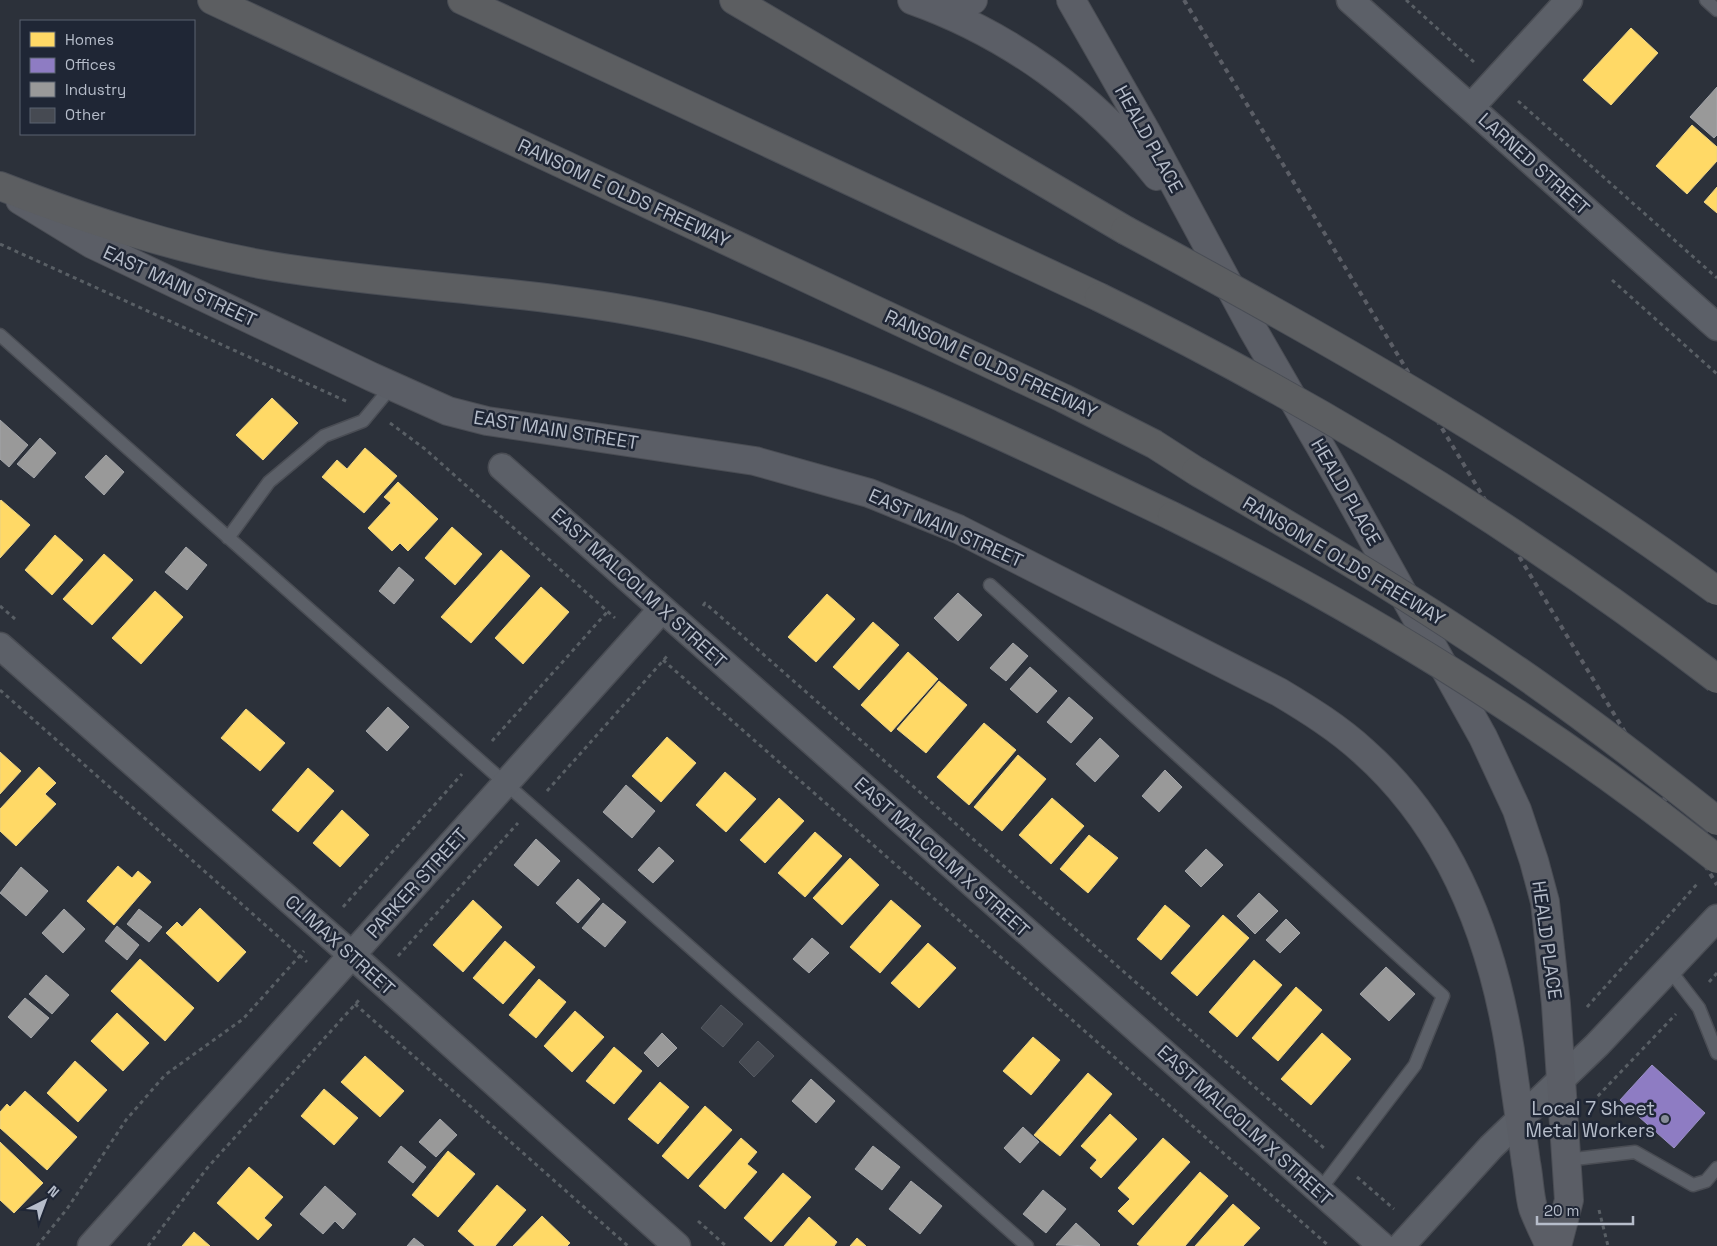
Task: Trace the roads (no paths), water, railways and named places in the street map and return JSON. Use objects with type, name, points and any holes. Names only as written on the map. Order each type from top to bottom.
[{"type":"highway","name":"RANSOM E OLDS FREEWAY","points":[[212,0],[1063,398],[1154,444],[1392,588],[1503,660],[1632,753],[1717,821]]},
{"type":"highway","points":[[462,0],[1099,297],[1224,360],[1417,470],[1597,591],[1717,680]]},
{"type":"highway","points":[[734,0],[1125,230],[1252,299],[1512,452],[1614,517],[1717,591]]},
{"type":"highway","points":[[0,186],[94,221],[160,241],[235,259],[318,273],[572,300],[650,314],[753,339],[830,365],[927,405],[1172,516],[1280,572],[1444,666],[1620,784],[1710,869]]},
{"type":"street","points":[[915,1],[973,0]]},
{"type":"street","name":"HEALD PLACE","points":[[1071,0],[1148,135],[1199,233],[1479,728],[1518,810],[1537,870],[1548,923],[1569,1200],[1556,1246]]},
{"type":"street","name":"LARNED STREET","points":[[1350,0],[1717,328]]},
{"type":"street","points":[[1471,108],[1569,0]]},
{"type":"street","points":[[915,1],[1005,43],[1079,95],[1111,125],[1143,160],[1199,233]]},
{"type":"street","name":"EAST MAIN STREET","points":[[0,186],[92,244],[448,411],[487,421],[756,461],[869,493],[958,530],[1280,692],[1311,711],[1363,750],[1386,772],[1409,800],[1448,857],[1481,929],[1491,959],[1506,1026],[1533,1207],[1550,1246]]},
{"type":"street","name":"EAST MALCOLM X STREET","points":[[502,467],[1382,1246]]},
{"type":"street","name":"PARKER STREET","points":[[91,1246],[353,956],[662,609]]},
{"type":"street","name":"CLIMAX STREET","points":[[0,646],[378,978],[677,1246]]},
{"type":"street","points":[[1401,1246],[1491,1147],[1561,1080],[1717,918]]},
{"type":"lane","points":[[1706,0],[1717,10]]},
{"type":"lane","points":[[0,335],[1027,1246]]},
{"type":"lane","points":[[228,538],[269,482],[324,436],[363,421],[392,386]]},
{"type":"lane","points":[[990,585],[1443,996],[1415,1065],[1319,1191]]},
{"type":"lane","points":[[1669,969],[1699,1008],[1717,1053]]},
{"type":"lane","points":[[1566,1160],[1635,1152],[1693,1185],[1706,1181],[1717,1168]]},
{"type":"railway","points":[[1184,0],[1717,885]]},
{"type":"place","name":"Local 7 Sheet Metal Workers","points":[[1665,1119]]}]
